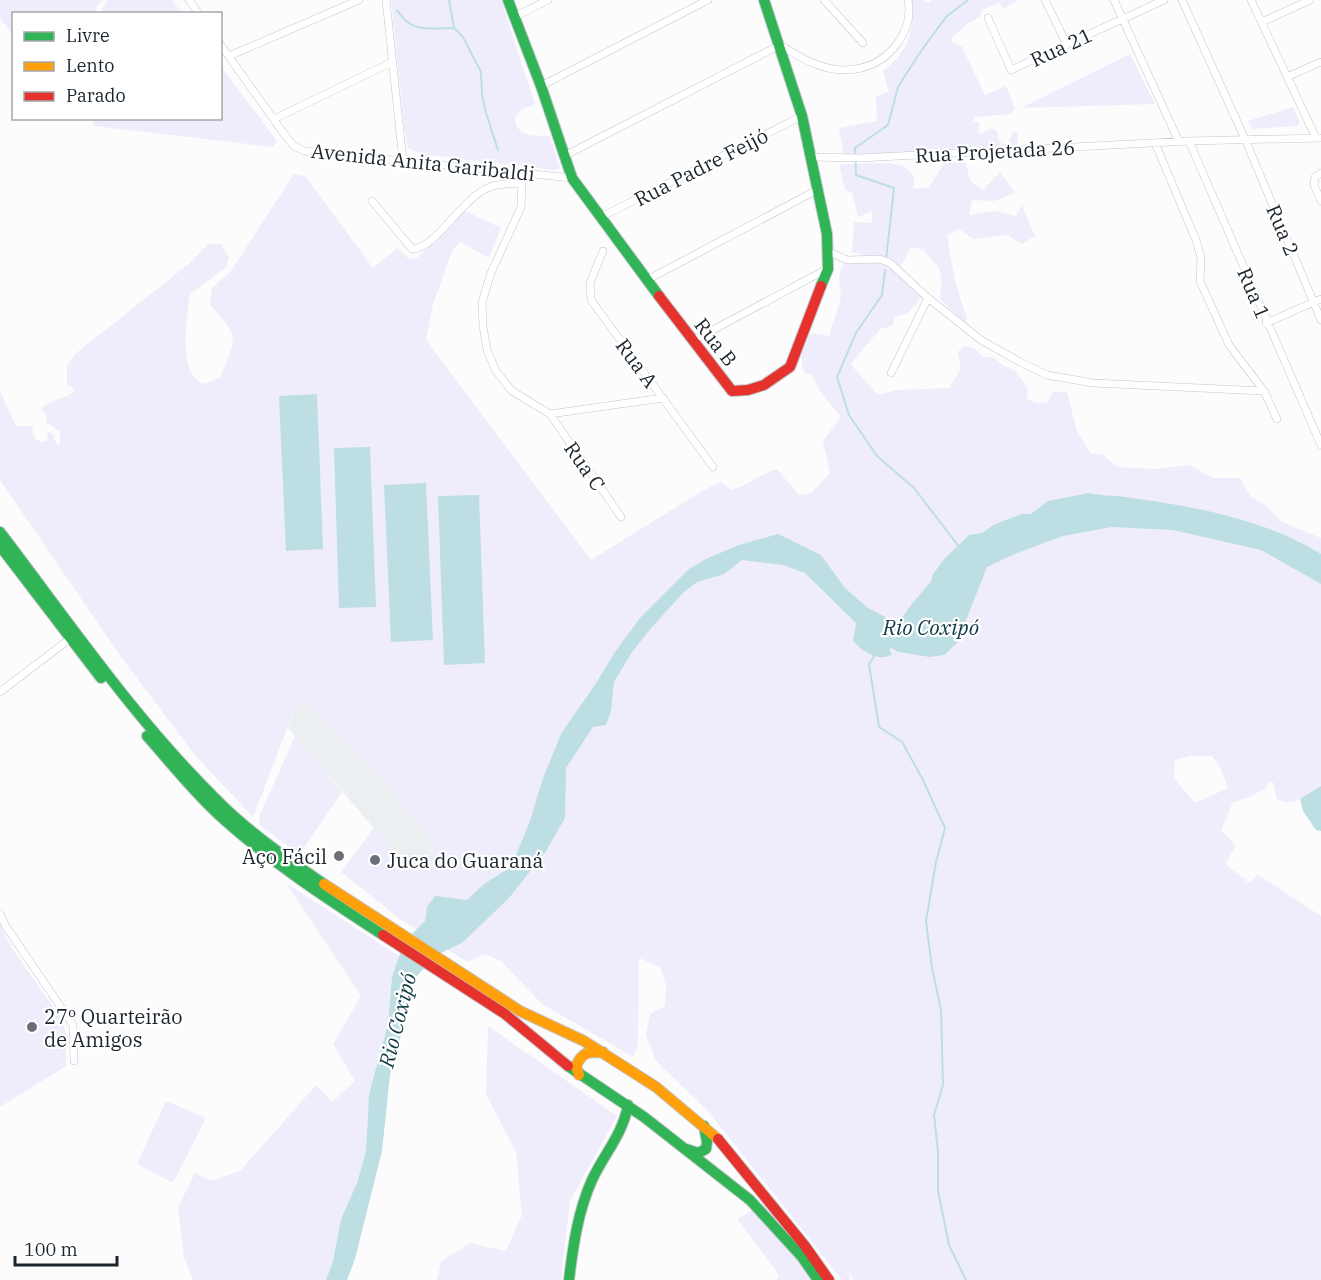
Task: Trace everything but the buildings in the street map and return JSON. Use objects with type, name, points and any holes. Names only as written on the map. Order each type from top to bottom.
[{"type":"main road","name":"Rua B","points":[[508,0],[541,86],[572,178],[692,341],[732,391],[752,390],[783,374],[794,360],[828,269]]},
{"type":"main road","points":[[764,0],[802,116],[828,234],[828,269]]},
{"type":"main road","points":[[0,532],[135,708],[177,759],[208,791],[279,853],[388,932]]},
{"type":"main road","points":[[0,546],[167,761],[218,814],[273,860],[463,980],[604,1053],[656,1087],[718,1139],[783,1218],[829,1280]]},
{"type":"main road","points":[[463,980],[579,1075],[628,1105],[758,1208],[802,1257],[818,1280]]},
{"type":"main road","points":[[579,1075],[576,1066],[580,1057],[589,1052],[604,1053]]},
{"type":"main road","points":[[569,1280],[576,1232],[586,1194],[621,1132],[628,1105]]},
{"type":"main road","points":[[621,1132],[644,1117]]},
{"type":"main road","points":[[683,1147],[698,1153],[706,1149],[704,1126]]},
{"type":"street","points":[[229,56],[359,0]]},
{"type":"street","points":[[386,0],[403,161]]},
{"type":"street","points":[[514,17],[548,0]]},
{"type":"street","points":[[541,86],[708,0]]},
{"type":"street","points":[[825,0],[863,43]]},
{"type":"street","points":[[564,156],[780,45],[826,68],[842,70],[878,63],[891,52],[902,37],[910,10],[908,0]]},
{"type":"street","points":[[1045,0],[1067,45]]},
{"type":"street","points":[[1113,0],[1179,142]]},
{"type":"street","name":"Rua 21","points":[[988,18],[1011,70],[1164,0]]},
{"type":"street","name":"Rua 2","points":[[1182,0],[1245,140],[1321,320]]},
{"type":"street","points":[[1251,0],[1317,136]]},
{"type":"street","points":[[1262,22],[1310,0]]},
{"type":"street","name":"Avenida Anita Garibaldi","points":[[222,47],[294,146],[304,151],[572,178]]},
{"type":"street","points":[[274,119],[392,62]]},
{"type":"street","points":[[1287,77],[1321,62]]},
{"type":"street","name":"Rua Padre Feijó","points":[[601,217],[802,116]]},
{"type":"street","name":"Rua Projetada 26","points":[[811,157],[860,158],[1245,140],[1317,136],[1321,129]]},
{"type":"street","name":"Rua 1","points":[[1189,141],[1266,323],[1321,445]]},
{"type":"street","points":[[1155,143],[1196,240],[1201,258],[1200,281],[1229,345],[1264,391],[1277,419]]},
{"type":"street","points":[[525,173],[522,183],[521,207],[491,273],[483,302],[483,326],[487,350],[496,370],[512,391],[549,414],[663,398]]},
{"type":"street","points":[[1321,173],[1315,177],[1313,183],[1321,201]]},
{"type":"street","points":[[372,201],[411,249],[420,250],[468,199],[490,186],[522,183]]},
{"type":"street","points":[[647,280],[817,190]]},
{"type":"street","name":"Rua A","points":[[603,252],[590,283],[591,300],[713,467]]},
{"type":"street","points":[[829,252],[847,260],[880,259],[890,263],[928,298],[981,340],[1047,375],[1093,383],[1264,391]]},
{"type":"street","points":[[692,341],[828,269]]},
{"type":"street","points":[[891,373],[928,298]]},
{"type":"street","points":[[1266,323],[1321,299]]},
{"type":"street","name":"Rua C","points":[[549,414],[621,517]]},
{"type":"street","points":[[0,692],[71,638]]},
{"type":"street","points":[[0,914],[5,925],[73,1025],[74,1061]]},
{"type":"shaded area","points":[[0,0],[103,0],[97,6],[95,12],[12,12],[11,33],[0,18]]},
{"type":"shaded area","points":[[108,0],[172,0],[181,12],[101,12]]},
{"type":"shaded area","points":[[391,0],[501,0],[535,104],[523,109],[515,117],[516,124],[518,129],[526,134],[550,136],[560,168],[555,170],[421,154],[408,148]]},
{"type":"shaded area","points":[[911,0],[924,0],[929,3],[932,0],[1018,0],[1003,9],[1000,3],[982,10],[980,17],[967,24],[952,38],[952,42],[962,47],[985,95],[1006,86],[1015,108],[1010,114],[975,117],[973,121],[979,122],[979,134],[992,128],[998,133],[998,139],[1002,144],[1008,144],[1013,131],[1017,132],[1018,145],[1016,148],[844,157],[839,128],[877,121],[876,96],[889,92],[883,71],[892,64],[908,40],[912,22]]},
{"type":"shaded area","points":[[1130,54],[1155,104],[1021,108]]},
{"type":"shaded area","points":[[222,67],[277,141],[273,147],[94,126],[93,120],[222,120]]},
{"type":"shaded area","points":[[1293,107],[1300,122],[1297,126],[1252,129],[1248,121]]},
{"type":"shaded area","points":[[945,162],[966,163],[970,181],[983,190],[1000,172],[1015,193],[994,201],[972,200],[969,215],[995,211],[1016,216],[1022,205],[1035,236],[1022,244],[1008,235],[973,239],[959,229],[947,235],[955,281],[967,319],[965,323],[940,299],[941,277],[937,265],[924,250],[911,247],[898,271],[921,298],[908,313],[895,317],[892,326],[880,329],[851,365],[878,395],[897,390],[949,388],[961,369],[958,352],[963,346],[974,348],[983,357],[993,357],[1004,366],[1014,370],[1028,388],[1027,398],[1036,403],[1047,402],[1053,392],[1067,392],[1077,431],[1091,454],[1103,455],[1118,467],[1156,469],[1190,465],[1212,478],[1240,478],[1250,496],[1266,506],[1282,522],[1321,538],[1321,786],[1299,800],[1283,802],[1277,799],[1273,782],[1269,781],[1266,788],[1233,802],[1221,830],[1236,846],[1225,864],[1249,883],[1258,875],[1321,916],[1321,1280],[854,1280],[849,1273],[850,1280],[842,1280],[709,1112],[656,1061],[646,1035],[650,1014],[665,1006],[666,986],[660,967],[639,958],[638,1045],[633,1057],[542,1004],[501,961],[485,954],[467,962],[400,919],[341,872],[374,828],[409,869],[416,867],[435,845],[397,797],[305,701],[297,703],[253,817],[194,754],[121,657],[0,480],[0,391],[16,426],[32,426],[34,438],[41,442],[47,441],[48,432],[53,434],[56,444],[60,445],[60,432],[46,422],[47,415],[41,410],[49,403],[75,390],[67,384],[67,366],[75,354],[190,263],[208,244],[221,244],[229,258],[225,268],[190,294],[186,346],[189,367],[195,378],[202,384],[220,378],[230,354],[233,338],[227,324],[210,305],[212,288],[231,271],[294,174],[305,176],[373,268],[397,248],[409,259],[417,258],[463,210],[501,228],[489,258],[461,242],[453,249],[433,304],[426,340],[591,560],[702,491],[721,482],[731,490],[777,469],[799,495],[811,493],[830,473],[823,441],[841,417],[819,390],[812,375],[805,373],[802,352],[811,333],[829,336],[841,297],[839,278],[841,268],[847,262],[874,257],[852,252],[854,222],[872,223],[872,211],[858,217],[852,192],[845,190],[839,164],[887,163],[904,166],[914,176],[914,189],[929,187]],"holes":[[[1190,756],[1212,756],[1221,769],[1228,788],[1195,803],[1174,778],[1175,760]]]},
{"type":"shaded area","points":[[305,701],[397,797],[435,845],[416,867],[409,869],[288,728],[297,703]]},
{"type":"shaded area","points":[[295,736],[342,792],[299,855],[260,825],[259,817]]},
{"type":"shaded area","points":[[286,883],[399,956],[392,977],[388,1024],[369,1094],[366,1151],[357,1183],[341,1219],[333,1261],[326,1280],[193,1280],[184,1257],[178,1207],[195,1173],[211,1181],[240,1171],[316,1085],[332,1102],[355,1081],[333,1044],[361,996]]},
{"type":"shaded area","name":"27º Quarteirão de Amigos","points":[[0,924],[12,948],[62,1020],[66,1035],[66,1066],[0,1107]]},
{"type":"shaded area","points":[[488,1026],[617,1116],[570,1201],[561,1280],[437,1280],[441,1262],[470,1243],[506,1251],[522,1215],[516,1152],[486,1094]]},
{"type":"shaded area","points":[[166,1101],[206,1118],[173,1183],[137,1164]]},
{"type":"shaded area","points":[[753,1210],[805,1266],[813,1280],[776,1280],[779,1275],[737,1219]]},
{"type":"water","points":[[317,394],[323,549],[286,551],[279,396]]},
{"type":"water","points":[[370,447],[376,607],[339,608],[334,448]]},
{"type":"water","points":[[426,483],[433,640],[391,642],[384,485]]},
{"type":"water","name":"Rio Coxipó","points":[[1089,493],[1121,496],[1201,510],[1252,523],[1276,532],[1321,554],[1321,584],[1261,550],[1173,530],[1112,527],[1063,536],[987,567],[957,643],[944,655],[930,657],[898,652],[890,647],[892,654],[882,657],[866,652],[853,641],[856,623],[805,573],[783,565],[742,560],[724,574],[697,582],[683,593],[652,627],[632,652],[614,682],[611,711],[606,725],[593,727],[566,768],[565,818],[546,851],[509,898],[463,942],[435,956],[417,976],[390,1075],[382,1151],[355,1259],[347,1280],[326,1280],[333,1261],[341,1219],[357,1183],[366,1151],[369,1094],[388,1024],[392,977],[399,956],[409,937],[425,921],[427,907],[435,896],[467,900],[484,884],[511,867],[562,732],[640,618],[689,569],[739,545],[778,534],[821,555],[845,588],[868,608],[891,620],[897,620],[904,615],[931,581],[933,574],[945,558],[969,535],[982,533],[995,524],[1022,514],[1031,514],[1048,501]]},
{"type":"water","points":[[479,495],[485,663],[444,665],[438,496]]},
{"type":"water","points":[[1321,786],[1321,831],[1316,830],[1303,811],[1300,799]]},
{"type":"waterway","points":[[449,0],[454,28],[463,37],[481,72],[482,95],[498,150]]},
{"type":"waterway","points":[[886,260],[894,188],[856,175],[855,148],[888,125],[898,87],[919,54],[946,17],[968,0]]},
{"type":"waterway","points":[[397,10],[403,18],[415,26],[429,29],[454,28]]},
{"type":"waterway","points":[[885,270],[882,295],[856,333],[837,377],[849,415],[877,456],[914,488],[960,548]]},
{"type":"waterway","points":[[875,655],[869,664],[879,727],[902,742],[945,828],[936,862],[926,921],[932,968],[941,1010],[943,1085],[934,1115],[938,1152],[938,1191],[949,1245],[966,1280]]},
{"type":"traffic: fast","points":[[508,0],[541,86],[572,178],[659,296]]},
{"type":"traffic: fast","points":[[764,0],[802,116],[827,234],[828,269],[821,286]]},
{"type":"traffic: fast","points":[[0,532],[106,673],[162,742],[223,806],[247,827],[324,884]]},
{"type":"traffic: fast","points":[[0,546],[101,678]]},
{"type":"traffic: fast","points":[[147,736],[199,795],[237,831],[298,878],[383,935]]},
{"type":"traffic: fast","points":[[568,1066],[644,1117],[750,1200],[802,1257],[818,1280]]},
{"type":"traffic: fast","points":[[569,1280],[574,1242],[583,1204],[592,1180],[618,1135],[628,1105]]},
{"type":"traffic: fast","points":[[686,1149],[698,1153],[706,1149],[704,1126]]},
{"type":"traffic: slow","points":[[324,884],[520,1011],[584,1041],[656,1087],[718,1139]]},
{"type":"traffic: slow","points":[[579,1075],[576,1066],[581,1057],[590,1052],[603,1052]]},
{"type":"traffic: jam","points":[[659,296],[732,391],[748,390],[764,385],[790,367],[821,286]]},
{"type":"traffic: jam","points":[[383,935],[505,1014],[568,1066]]},
{"type":"traffic: jam","points":[[718,1139],[805,1246],[829,1280]]},
{"type":"place","name":"Aço Fácil","points":[[339,856]]},
{"type":"place","name":"Juca do Guaraná","points":[[375,860]]},
{"type":"place","name":"27º Quarteirão de Amigos","points":[[32,1027]]}]
